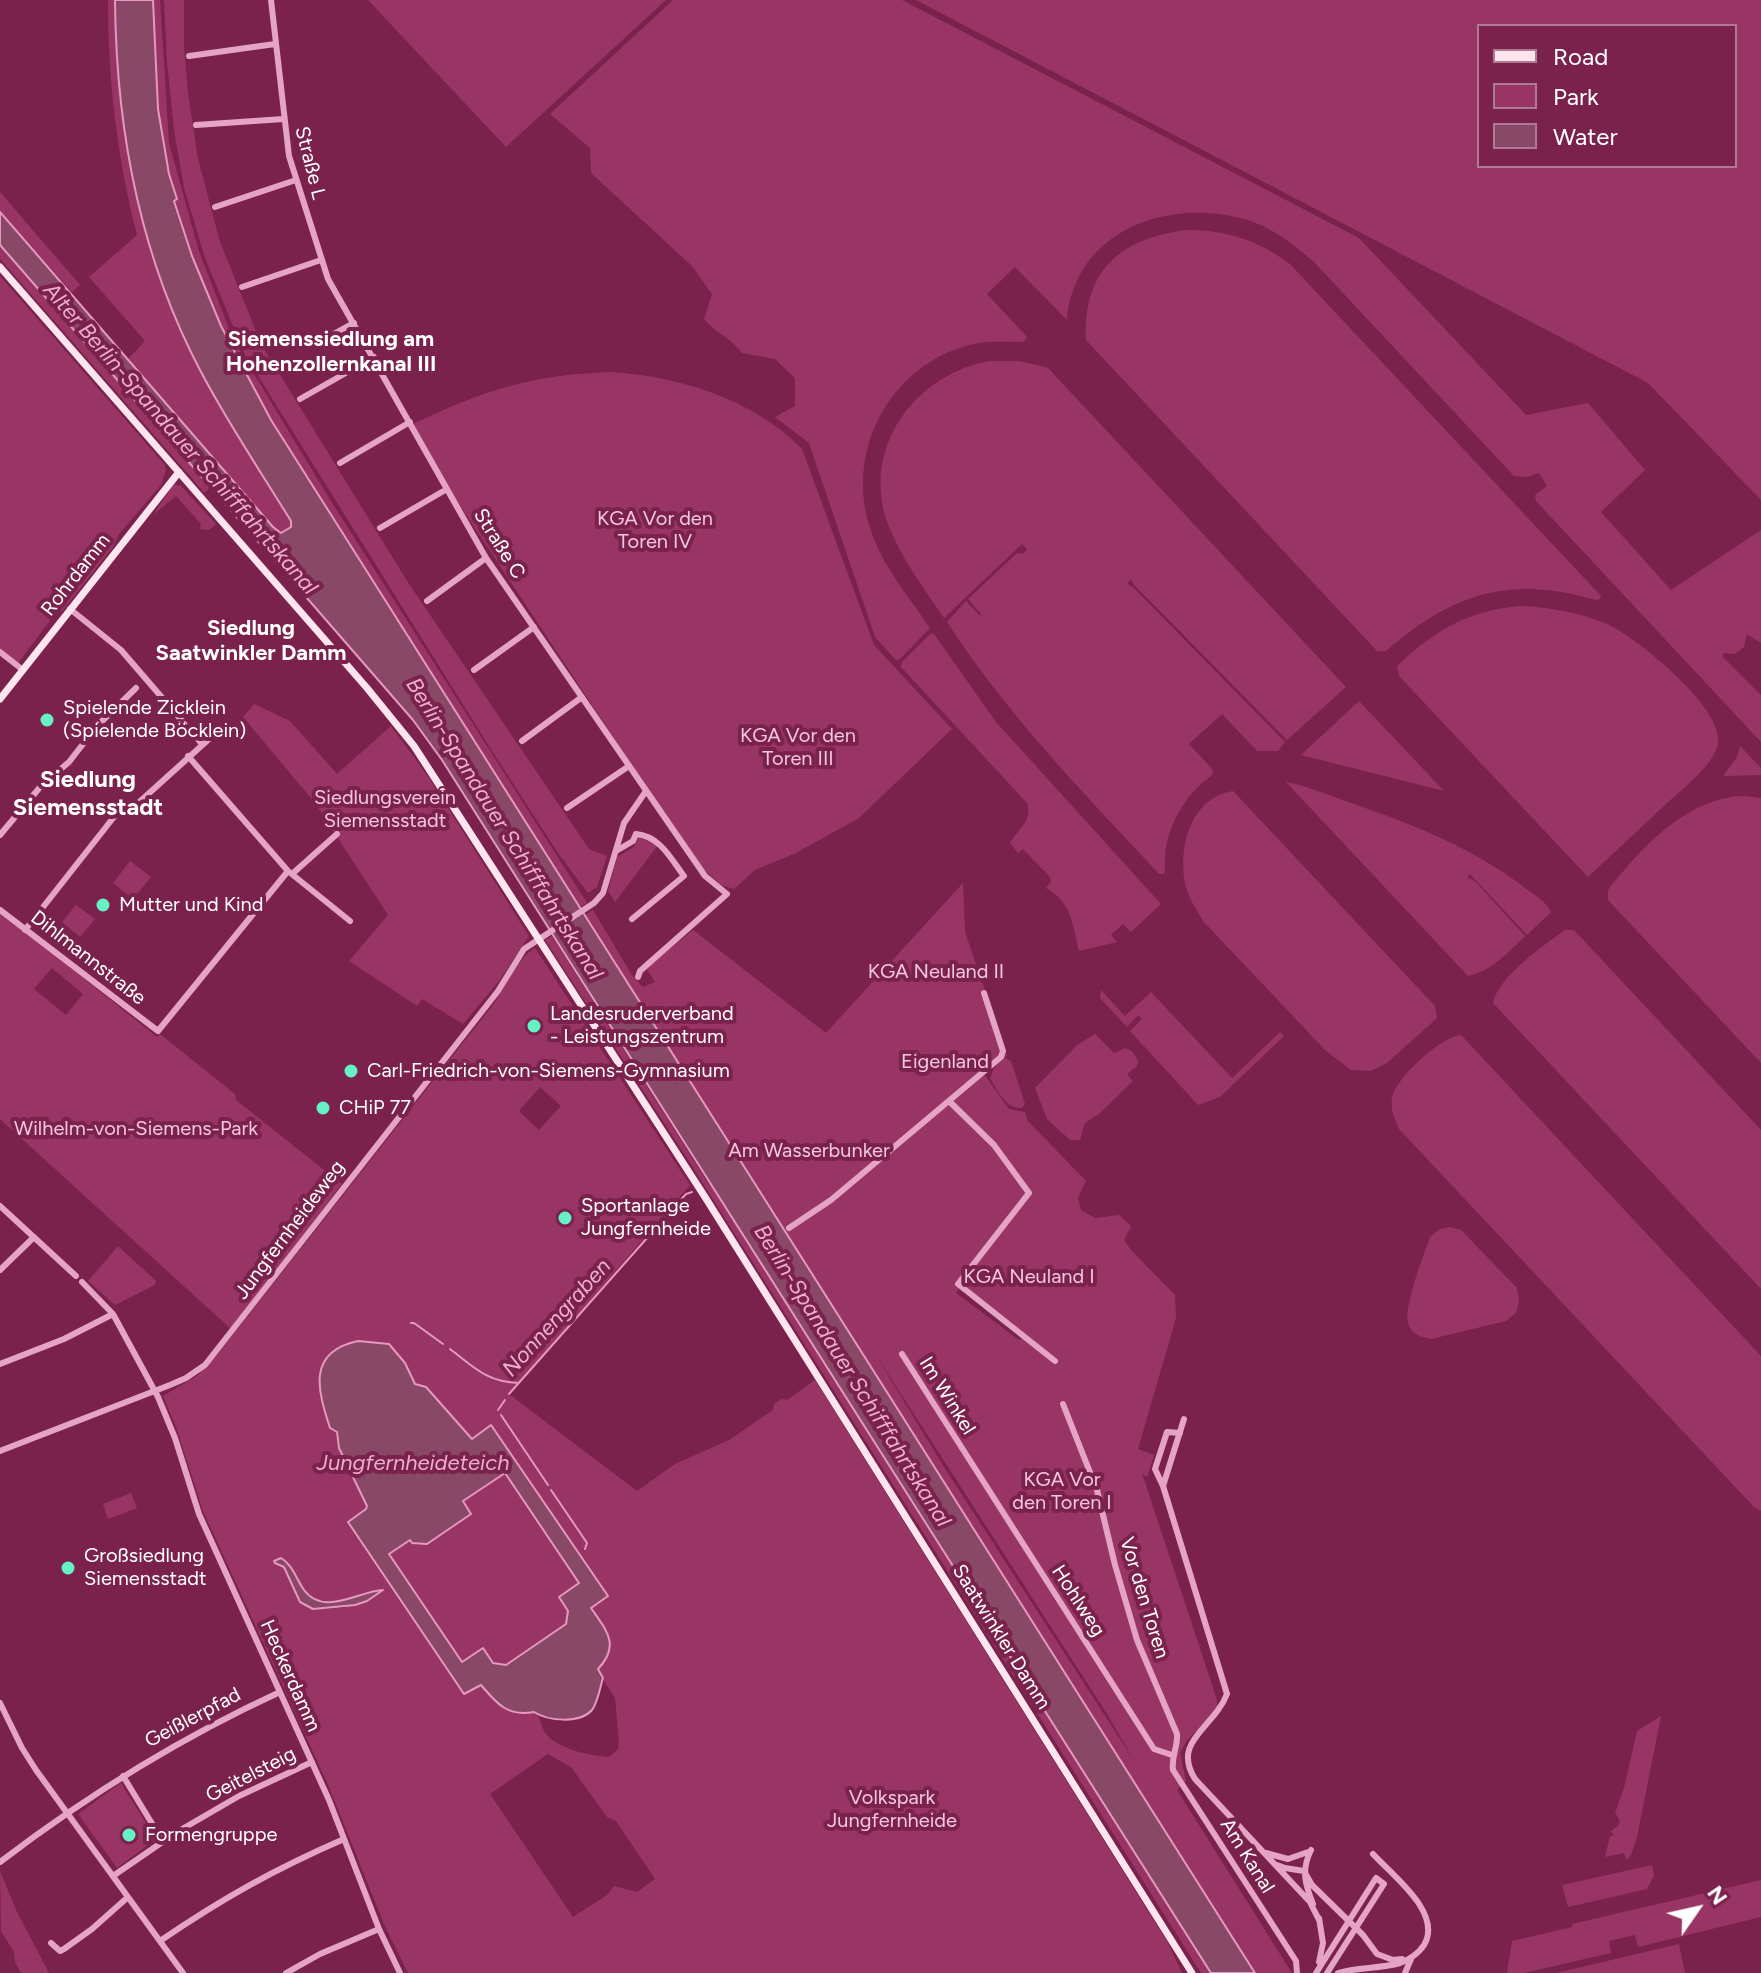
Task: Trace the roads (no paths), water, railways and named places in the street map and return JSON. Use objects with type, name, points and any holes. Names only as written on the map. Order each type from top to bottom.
[{"type":"main road","name":"Saatwinkler Damm","points":[[0,267],[392,718],[429,769],[717,1215],[1191,1973]]},
{"type":"main road","name":"Rohrdamm","points":[[0,699],[179,472]]},
{"type":"street","name":"Straße L","points":[[271,0],[289,156],[328,279],[354,323]]},
{"type":"street","points":[[189,56],[275,44]]},
{"type":"street","points":[[196,125],[283,119]]},
{"type":"street","points":[[215,207],[296,180]]},
{"type":"street","points":[[242,287],[321,260]]},
{"type":"street","points":[[334,334],[354,323]]},
{"type":"street","name":"Straße C","points":[[354,323],[486,558],[705,876],[727,894],[643,968],[638,977]]},
{"type":"street","points":[[300,399],[374,357]]},
{"type":"street","points":[[340,463],[410,422]]},
{"type":"street","points":[[380,528],[447,489]]},
{"type":"street","points":[[427,601],[486,558]]},
{"type":"street","points":[[70,609],[115,644],[141,684],[202,744]]},
{"type":"street","points":[[474,670],[534,627]]},
{"type":"street","points":[[0,652],[23,670]]},
{"type":"street","points":[[0,835],[41,786],[69,762],[105,717],[141,684]]},
{"type":"street","points":[[522,741],[582,697]]},
{"type":"street","points":[[25,930],[117,813],[136,805],[219,730]]},
{"type":"street","points":[[188,756],[290,872],[350,921]]},
{"type":"street","points":[[567,808],[629,766]]},
{"type":"street","points":[[616,851],[624,823],[646,791]]},
{"type":"street","points":[[624,823],[636,834],[645,835],[660,844],[684,876],[632,919]]},
{"type":"street","points":[[290,872],[337,834]]},
{"type":"street","points":[[616,851],[633,841],[636,834]]},
{"type":"street","name":"Jungfernheideweg","points":[[0,1451],[155,1391],[194,1373],[215,1353],[498,991],[518,956],[597,901],[606,886],[616,851]]},
{"type":"street","name":"Dihlmannstraße","points":[[0,910],[156,1031],[290,872]]},
{"type":"street","points":[[789,1228],[831,1200],[1001,1057],[1001,1046],[984,993]]},
{"type":"street","points":[[949,1101],[994,1145],[1029,1193],[958,1284],[1055,1361]]},
{"type":"street","name":"Heckerdamm","points":[[0,1206],[113,1314],[155,1391],[175,1438],[199,1514],[312,1762],[379,1929],[400,1973]]},
{"type":"street","points":[[0,1270],[34,1237]]},
{"type":"street","points":[[0,1364],[64,1339],[113,1314]]},
{"type":"street","name":"Im Winkel","points":[[902,1354],[965,1455]]},
{"type":"street","name":"Vor den Toren","points":[[1063,1404],[1097,1490],[1137,1640],[1177,1734],[1178,1742],[1172,1755]]},
{"type":"street","points":[[1163,1486],[1184,1419]]},
{"type":"street","points":[[1180,1433],[1170,1430],[1163,1441],[1155,1469],[1163,1486],[1227,1694],[1217,1715],[1191,1743],[1187,1762],[1195,1779],[1310,1902],[1319,1920]]},
{"type":"street","name":"Hohlweg","points":[[965,1455],[1154,1749],[1172,1755]]},
{"type":"street","name":"Geißlerpfad","points":[[0,1862],[68,1811],[123,1776],[187,1738],[280,1692]]},
{"type":"street","points":[[0,1703],[22,1748],[183,1973]]},
{"type":"street","name":"Am Kanal","points":[[1172,1755],[1173,1770],[1296,1961],[1297,1973]]},
{"type":"street","name":"Geitelsteig","points":[[113,1876],[162,1840],[239,1796],[312,1762]]},
{"type":"street","points":[[123,1776],[162,1840]]},
{"type":"street","points":[[160,1941],[254,1880],[344,1839]]},
{"type":"street","points":[[1258,1846],[1266,1853],[1288,1859],[1311,1850],[1304,1880],[1319,1920],[1323,1943],[1315,1973]]},
{"type":"street","points":[[1373,1854],[1423,1908],[1429,1923],[1426,1941],[1413,1956],[1405,1973]]},
{"type":"street","points":[[1271,1860],[1285,1868],[1304,1871]]},
{"type":"street","points":[[1304,1871],[1312,1885],[1356,1928],[1377,1954],[1393,1962],[1397,1973]]},
{"type":"street","points":[[1315,1973],[1376,1878],[1384,1884],[1327,1973]]},
{"type":"street","points":[[51,1943],[60,1951],[64,1949],[128,1897]]},
{"type":"street","points":[[286,1973],[322,1953],[379,1929]]},
{"type":"street","points":[[1338,1973],[1413,1956]]},
{"type":"street","points":[[1361,1970],[1370,1973]]},
{"type":"water","name":"Berlin-Spandauer Schifffahrtskanal","points":[[115,0],[153,0],[158,109],[169,174],[177,199],[174,201],[192,256],[221,326],[271,420],[1255,1973],[1211,1973],[442,760],[413,720],[0,245],[0,212],[273,527],[281,533],[291,527],[291,521],[200,370],[162,282],[135,190],[127,143],[120,96]]},
{"type":"water","name":"Jungfernheideteich","points":[[358,1341],[389,1344],[405,1363],[415,1384],[426,1387],[472,1439],[491,1425],[608,1596],[591,1608],[606,1631],[610,1645],[598,1669],[603,1678],[597,1699],[587,1714],[564,1720],[534,1712],[517,1713],[504,1708],[481,1685],[464,1694],[348,1522],[367,1506],[339,1448],[337,1432],[330,1428],[320,1387],[323,1364],[341,1346]],"holes":[[[505,1473],[579,1583],[559,1597],[568,1611],[566,1624],[506,1665],[493,1663],[483,1648],[462,1662],[389,1554],[410,1540],[412,1543],[427,1544],[471,1514],[463,1501]]]},
{"type":"water","points":[[281,1558],[304,1590],[321,1602],[383,1590],[355,1605],[313,1609],[300,1602],[284,1567],[275,1563]]},
{"type":"waterway","name":"Nonnengraben","points":[[509,1394],[686,1194],[692,1192]]},
{"type":"waterway","points":[[411,1323],[443,1344]]},
{"type":"waterway","points":[[450,1349],[490,1377],[519,1383]]},
{"type":"waterway","name":"Nonnengraben","points":[[498,1410],[505,1400]]},
{"type":"waterway","name":"Nonnengraben","points":[[501,1415],[548,1485]]},
{"type":"waterway","name":"Nonnengraben","points":[[551,1490],[587,1543],[585,1549]]},
{"type":"place","name":"Spielende Zicklein (Spielende Böcklein)","points":[[47,720]]},
{"type":"place","name":"Mutter und Kind","points":[[103,905]]},
{"type":"place","name":"Landesruderverband - Leistungszentrum","points":[[534,1026]]},
{"type":"place","name":"Carl-Friedrich-von-Siemens-Gymnasium","points":[[351,1071]]},
{"type":"place","name":"CHiP 77","points":[[323,1108]]},
{"type":"place","name":"Sportanlage Jungfernheide","points":[[565,1218]]},
{"type":"place","name":"Großsiedlung Siemensstadt","points":[[68,1568]]},
{"type":"place","name":"Formengruppe","points":[[129,1835]]},
{"type":"district","name":"Siemenssiedlung am Hohenzollernkanal III","points":[[331,352]]},
{"type":"district","name":"Siedlung Saatwinkler Damm","points":[[251,642]]},
{"type":"district","name":"Siedlung Siemensstadt","points":[[88,794]]},
{"type":"water label","name":"Alter Berlin-Spandauer Schifffahrtskanal","points":[[180,439]]},
{"type":"park label","name":"KGA Vor den Toren IV","points":[[655,530]]},
{"type":"park label","name":"KGA Vor den Toren III","points":[[798,748]]},
{"type":"park label","name":"Siedlungsverein Siemensstadt","points":[[385,810]]},
{"type":"park label","name":"KGA Neuland II","points":[[936,972]]},
{"type":"park label","name":"Eigenland","points":[[945,1062]]},
{"type":"park label","name":"Wilhelm-von-Siemens-Park","points":[[136,1129]]},
{"type":"park label","name":"Am Wasserbunker","points":[[809,1151]]},
{"type":"park label","name":"KGA Neuland I","points":[[1029,1277]]},
{"type":"park label","name":"KGA Vor den Toren I","points":[[1062,1492]]},
{"type":"park label","name":"Volkspark Jungfernheide","points":[[892,1810]]}]
